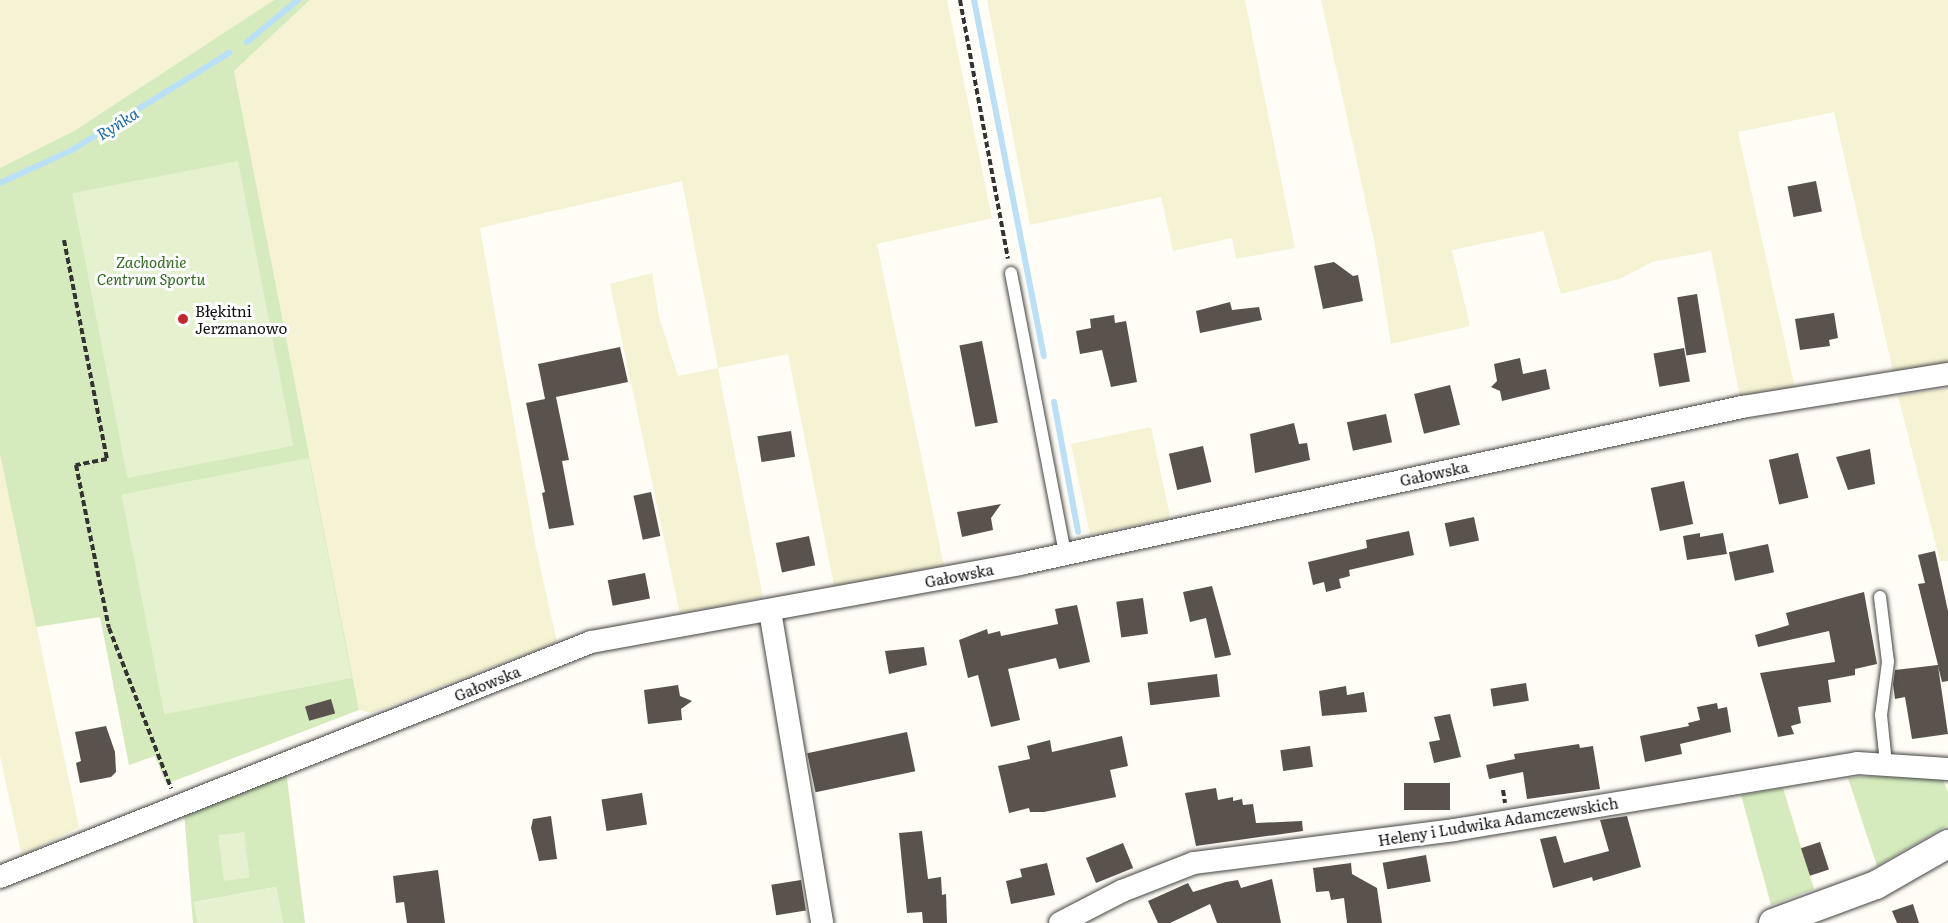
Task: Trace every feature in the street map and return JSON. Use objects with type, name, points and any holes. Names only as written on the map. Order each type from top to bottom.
[{"type":"street","name":"Gałowska","points":[[0,877],[591,642],[770,611],[1065,554],[1742,407],[1948,374]]},
{"type":"street","points":[[770,611],[822,923]]},
{"type":"street","name":"Heleny i Ludwika Adamczewskich","points":[[1060,923],[1122,891],[1194,863],[1454,830],[1857,763],[1886,763],[1948,769]]},
{"type":"street","points":[[1773,923],[1876,885],[1948,844]]},
{"type":"lane","points":[[1011,273],[1065,554]]},
{"type":"lane","points":[[1880,597],[1888,662],[1881,715],[1886,763]]},
{"type":"path","points":[[960,0],[1011,273]]},
{"type":"path","points":[[64,240],[107,459],[76,465],[109,628],[177,806]]},
{"type":"shaded area","points":[[0,0],[274,0],[74,131],[0,168]]},
{"type":"shaded area","points":[[310,0],[947,0],[992,218],[877,244],[944,566],[834,586],[788,354],[718,368],[682,181],[480,228],[536,548],[557,642],[371,713],[359,710],[234,71]]},
{"type":"shaded area","points":[[987,0],[1245,0],[1295,248],[1236,259],[1232,238],[1173,251],[1161,197],[1030,225]]},
{"type":"shaded area","points":[[1321,0],[1948,0],[1948,363],[1893,371],[1834,112],[1738,132],[1795,388],[1740,397],[1711,251],[1652,262],[1622,278],[1561,294],[1543,231],[1452,250],[1470,326],[1391,344],[1374,240]]},
{"type":"shaded area","points":[[652,273],[659,317],[678,376],[718,368],[763,597],[680,614],[610,284]]},
{"type":"shaded area","points":[[1948,388],[1948,561],[1940,561],[1898,396]]},
{"type":"shaded area","points":[[1151,427],[1170,518],[1090,535],[1071,444]]},
{"type":"shaded area","points":[[0,454],[79,827],[22,856],[0,756]]},
{"type":"green space","name":"Zachodnie Centrum Sportu","points":[[274,0],[310,0],[234,71],[359,710],[166,784],[155,756],[129,765],[100,617],[36,627],[0,454],[0,168],[74,131]]},
{"type":"green space","name":"Błękitni Jerzmanowo","points":[[238,161],[293,446],[127,478],[72,193]]},
{"type":"green space","points":[[309,458],[352,678],[164,714],[122,494]]},
{"type":"green space","points":[[286,770],[305,923],[283,923],[276,887],[194,902],[198,923],[193,923],[184,812]]},
{"type":"green space","points":[[1870,776],[1942,778],[1948,792],[1948,825],[1877,866],[1848,778]]},
{"type":"green space","points":[[1783,788],[1814,889],[1771,905],[1741,795]]},
{"type":"green space","points":[[244,832],[250,878],[224,881],[218,835]]},
{"type":"green space","points":[[276,887],[283,923],[198,923],[194,902]]},
{"type":"building","points":[[1816,181],[1822,211],[1793,217],[1788,187]]},
{"type":"building","points":[[1334,262],[1353,276],[1358,275],[1363,301],[1323,309],[1314,266]]},
{"type":"building","points":[[1697,294],[1706,352],[1686,355],[1677,297]]},
{"type":"building","points":[[1230,302],[1232,310],[1259,307],[1262,320],[1200,333],[1196,311]]},
{"type":"building","points":[[1834,313],[1838,338],[1829,340],[1830,346],[1800,350],[1795,319]]},
{"type":"building","points":[[1114,315],[1115,323],[1126,321],[1137,382],[1111,387],[1102,350],[1080,354],[1076,331],[1091,328],[1090,319]]},
{"type":"building","points":[[982,341],[998,422],[975,427],[959,345]]},
{"type":"building","points":[[620,347],[628,382],[556,397],[569,460],[562,461],[574,525],[549,529],[542,493],[545,492],[526,403],[545,399],[538,364]]},
{"type":"building","points":[[1684,348],[1690,381],[1659,387],[1653,353]]},
{"type":"building","points":[[1520,358],[1523,374],[1546,369],[1550,389],[1502,401],[1500,391],[1491,387],[1497,381],[1494,364]]},
{"type":"building","points":[[1450,385],[1460,425],[1424,434],[1414,394]]},
{"type":"building","points":[[1386,414],[1392,442],[1353,451],[1347,422]]},
{"type":"building","points":[[1294,423],[1299,444],[1307,443],[1310,460],[1255,473],[1250,434]]},
{"type":"building","points":[[791,431],[795,457],[761,462],[757,436]]},
{"type":"building","points":[[1203,446],[1211,482],[1177,490],[1169,454]]},
{"type":"building","points":[[1870,449],[1875,484],[1848,490],[1836,457]]},
{"type":"building","points":[[1798,453],[1808,498],[1779,505],[1769,460]]},
{"type":"building","points":[[1684,481],[1693,524],[1660,531],[1651,488]]},
{"type":"building","points":[[651,492],[660,536],[643,540],[633,496]]},
{"type":"building","points":[[1001,504],[991,518],[993,530],[962,537],[957,512]]},
{"type":"building","points":[[1474,517],[1479,540],[1450,547],[1445,523]]},
{"type":"building","points":[[1409,531],[1414,555],[1349,570],[1350,576],[1339,579],[1341,588],[1326,592],[1324,582],[1313,585],[1308,562],[1367,548],[1366,540]]},
{"type":"building","points":[[1700,533],[1700,537],[1723,533],[1727,554],[1687,560],[1683,536]]},
{"type":"building","points":[[809,536],[815,565],[782,572],[776,543]]},
{"type":"building","points":[[1768,544],[1774,572],[1735,581],[1729,552]]},
{"type":"building","points":[[1935,551],[1948,611],[1948,681],[1942,682],[1938,666],[1948,734],[1912,739],[1905,697],[1895,699],[1893,684],[1895,670],[1938,665],[1918,584],[1925,583],[1918,555]]},
{"type":"building","points":[[645,573],[650,599],[613,606],[608,580]]},
{"type":"building","points":[[1212,586],[1231,655],[1215,658],[1206,618],[1190,622],[1183,592]]},
{"type":"building","points":[[1864,592],[1877,664],[1855,669],[1855,675],[1828,680],[1831,702],[1798,707],[1801,723],[1791,726],[1794,734],[1778,737],[1760,673],[1835,662],[1829,631],[1758,647],[1755,635],[1789,625],[1786,613]]},
{"type":"building","points":[[1143,598],[1148,634],[1121,637],[1116,602]]},
{"type":"building","points":[[1077,605],[1090,662],[1059,669],[1056,658],[1008,669],[1020,720],[991,727],[978,675],[968,678],[959,640],[987,629],[988,634],[1000,631],[1001,636],[1058,624],[1055,609]]},
{"type":"building","points":[[924,647],[927,665],[889,674],[885,651]]},
{"type":"building","points":[[1217,674],[1220,697],[1150,705],[1148,683]]},
{"type":"building","points":[[1526,683],[1529,701],[1493,706],[1490,689]]},
{"type":"building","points":[[678,685],[680,696],[692,701],[681,709],[682,720],[648,724],[644,690]]},
{"type":"building","points":[[1346,686],[1347,695],[1364,692],[1367,712],[1322,716],[1319,691]]},
{"type":"building","points":[[331,699],[335,713],[309,721],[305,706]]},
{"type":"building","points":[[1717,703],[1718,709],[1727,707],[1731,732],[1680,744],[1682,754],[1645,762],[1640,736],[1689,726],[1688,723],[1700,720],[1697,707]]},
{"type":"building","points":[[1450,714],[1461,757],[1434,763],[1429,742],[1440,740],[1434,717]]},
{"type":"building","points":[[106,726],[115,752],[116,772],[111,777],[80,783],[76,763],[81,761],[75,732]]},
{"type":"building","points":[[907,732],[915,771],[816,792],[807,753]]},
{"type":"building","points":[[1122,736],[1128,766],[1110,770],[1116,797],[1044,812],[1030,812],[1029,808],[1009,813],[998,766],[1030,759],[1027,746],[1050,740],[1052,752]]},
{"type":"building","points":[[1579,744],[1580,748],[1593,746],[1600,789],[1527,799],[1523,772],[1489,779],[1486,765],[1515,759],[1514,754]]},
{"type":"building","points":[[1310,746],[1313,767],[1283,771],[1280,750]]},
{"type":"building","points":[[1404,783],[1450,783],[1450,810],[1404,810]]},
{"type":"building","points":[[1216,788],[1218,800],[1233,797],[1233,801],[1242,799],[1243,805],[1253,804],[1256,823],[1302,821],[1303,831],[1196,846],[1185,793]]},
{"type":"building","points":[[642,793],[647,825],[607,831],[602,799]]},
{"type":"building","points":[[551,816],[557,859],[539,861],[531,828],[533,819]]},
{"type":"building","points":[[1627,816],[1641,867],[1593,881],[1592,877],[1553,888],[1540,839],[1556,836],[1564,863],[1609,851],[1600,820]]},
{"type":"building","points":[[922,831],[928,879],[941,877],[942,895],[946,894],[947,923],[923,923],[922,912],[907,913],[899,833]]},
{"type":"building","points":[[1820,842],[1829,870],[1810,876],[1801,848]]},
{"type":"building","points":[[1123,843],[1133,868],[1096,883],[1086,858]]},
{"type":"building","points":[[1426,855],[1431,882],[1387,889],[1383,863]]},
{"type":"building","points":[[1047,863],[1055,895],[1011,904],[1006,881],[1022,877],[1020,869]]},
{"type":"building","points":[[1351,863],[1352,874],[1377,888],[1382,923],[1347,923],[1344,898],[1331,900],[1329,891],[1316,892],[1313,868]]},
{"type":"building","points":[[438,870],[445,923],[407,923],[404,902],[396,903],[393,876]]},
{"type":"building","points":[[1272,879],[1281,923],[1217,923],[1210,904],[1170,923],[1158,923],[1148,901],[1188,883],[1193,892],[1238,880],[1241,888]]},
{"type":"building","points":[[801,880],[806,911],[776,915],[771,885]]},
{"type":"building","points":[[1913,904],[1919,923],[1897,923],[1892,911]]},
{"type":"waterway","name":"Ryńka","points":[[247,42],[298,0]]},
{"type":"waterway","points":[[974,0],[1044,356]]},
{"type":"waterway","name":"Ryńka","points":[[0,183],[72,150],[229,53]]},
{"type":"waterway","points":[[1054,402],[1078,532]]},
{"type":"place","name":"Błękitni Jerzmanowo","points":[[183,319]]}]
